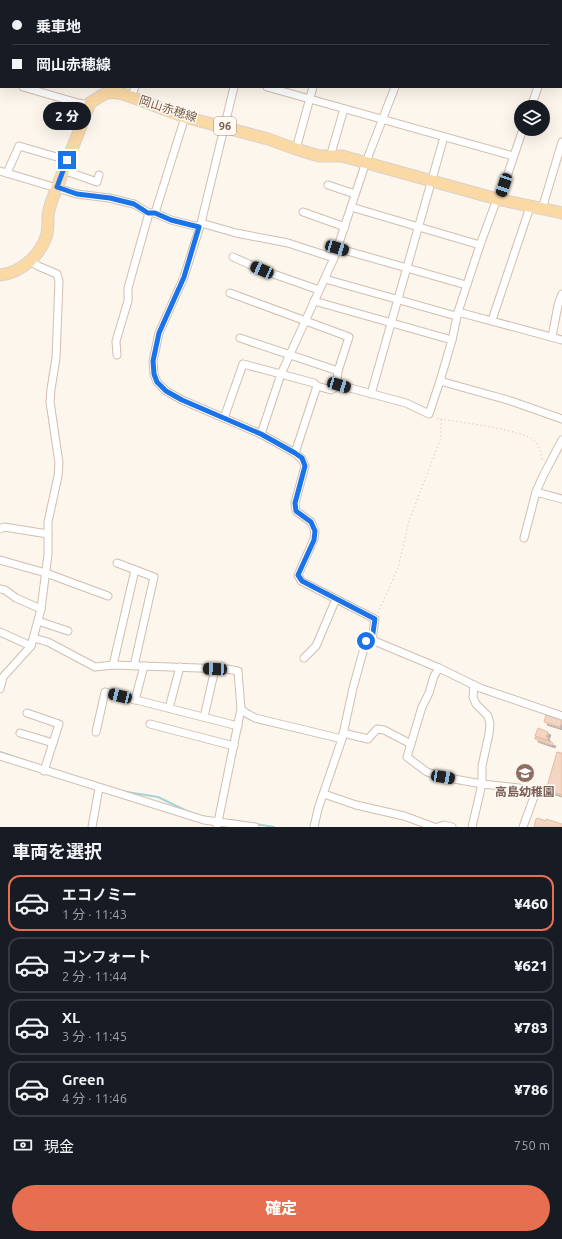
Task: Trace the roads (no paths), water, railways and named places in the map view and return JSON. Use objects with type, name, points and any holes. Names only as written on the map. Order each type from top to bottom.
[{"type":"main road","name":"岡山赤穂線","points":[[90,103],[102,94],[113,92],[133,92],[185,116],[268,139],[319,156],[342,156],[498,200],[562,213]]},
{"type":"main road","points":[[0,275],[22,268],[41,247],[47,233],[49,213],[57,187],[90,103]]},
{"type":"street","points":[[28,88],[78,103],[90,103]]},
{"type":"street","points":[[234,88],[200,225],[184,277],[159,333],[153,361],[154,374],[157,382],[166,391],[182,400],[261,434],[302,458],[305,466],[295,503],[296,511],[311,522],[315,531],[314,540],[298,575],[302,581],[375,619],[372,640]]},
{"type":"street","points":[[271,88],[513,156]]},
{"type":"street","points":[[296,149],[313,88]]},
{"type":"street","points":[[261,434],[280,374],[334,258],[366,162],[395,88]]},
{"type":"street","points":[[533,100],[538,88]]},
{"type":"street","points":[[330,157],[344,109]]},
{"type":"street","points":[[117,355],[116,341],[128,301],[128,288],[185,116]]},
{"type":"street","points":[[224,418],[243,364],[314,383],[317,386],[331,390],[339,385],[406,403],[429,414],[452,340],[457,314],[466,285],[520,136]]},
{"type":"street","points":[[371,394],[444,137]]},
{"type":"street","points":[[542,209],[562,142]]},
{"type":"street","points":[[99,175],[97,182],[65,165],[19,146],[4,172],[77,194],[110,198],[134,204],[171,220],[288,243],[334,258]]},
{"type":"street","points":[[328,185],[355,194]]},
{"type":"street","points":[[351,206],[480,244]]},
{"type":"street","points":[[492,320],[530,206]]},
{"type":"street","points":[[303,212],[345,227]]},
{"type":"street","points":[[337,248],[466,285]]},
{"type":"street","points":[[233,257],[262,270],[319,290]]},
{"type":"street","points":[[0,689],[2,673],[31,646],[34,638],[41,609],[48,554],[48,522],[58,476],[59,463],[50,402],[56,358],[59,281],[57,274],[38,266],[29,260]]},
{"type":"street","points":[[325,279],[457,314],[492,320],[562,340]]},
{"type":"street","points":[[230,293],[349,337],[338,371],[337,381],[339,385]]},
{"type":"street","points":[[552,337],[558,305],[562,294]]},
{"type":"street","points":[[314,301],[452,340]]},
{"type":"street","points":[[240,338],[338,371]]},
{"type":"street","points":[[440,381],[511,401],[562,419]]},
{"type":"street","points":[[295,453],[317,386]]},
{"type":"street","points":[[524,538],[536,492],[562,440]]},
{"type":"street","points":[[536,492],[562,499]]},
{"type":"street","points":[[1,528],[48,534]]},
{"type":"street","points":[[0,560],[46,572],[108,596]]},
{"type":"street","points":[[117,563],[154,577],[134,666]]},
{"type":"street","points":[[113,665],[135,570]]},
{"type":"street","points":[[0,589],[41,609]]},
{"type":"street","points":[[304,658],[316,646],[336,599]]},
{"type":"street","points":[[38,621],[68,631]]},
{"type":"street","points":[[0,632],[31,646]]},
{"type":"street","points":[[34,638],[48,642],[96,667],[113,665],[180,667],[238,671],[241,709],[218,822]]},
{"type":"street","points":[[314,827],[318,809],[342,736],[366,641],[372,640],[439,668],[488,691],[562,716]]},
{"type":"street","points":[[135,700],[144,666]]},
{"type":"street","points":[[169,708],[180,667]]},
{"type":"street","points":[[439,668],[434,676],[429,693],[422,707],[407,757],[427,772],[443,777],[482,784],[519,788],[535,794],[523,827]]},
{"type":"street","points":[[204,717],[215,669]]},
{"type":"street","points":[[472,827],[482,784],[482,766],[490,724],[488,716],[476,704],[473,697],[474,685]]},
{"type":"street","points":[[96,732],[106,692],[238,726]]},
{"type":"street","points":[[241,709],[255,718],[342,736],[368,739],[377,729],[384,730],[411,744]]},
{"type":"street","points":[[27,713],[59,724],[45,768]]},
{"type":"street","points":[[150,724],[234,746]]},
{"type":"street","points":[[20,733],[53,743]]},
{"type":"street","points":[[0,756],[45,768],[99,788],[189,816],[255,827]]},
{"type":"street","points":[[92,827],[99,788]]},
{"type":"street","points":[[324,794],[361,807],[404,816],[434,827]]},
{"type":"street","points":[[438,827],[444,825],[452,827]]},
{"type":"waterway","points":[[0,752],[39,765]]},
{"type":"waterway","points":[[121,791],[158,797],[191,813]]},
{"type":"waterway","points":[[230,820],[274,827]]},
{"type":"place","name":"高島幼稚園","points":[[525,773]]}]
